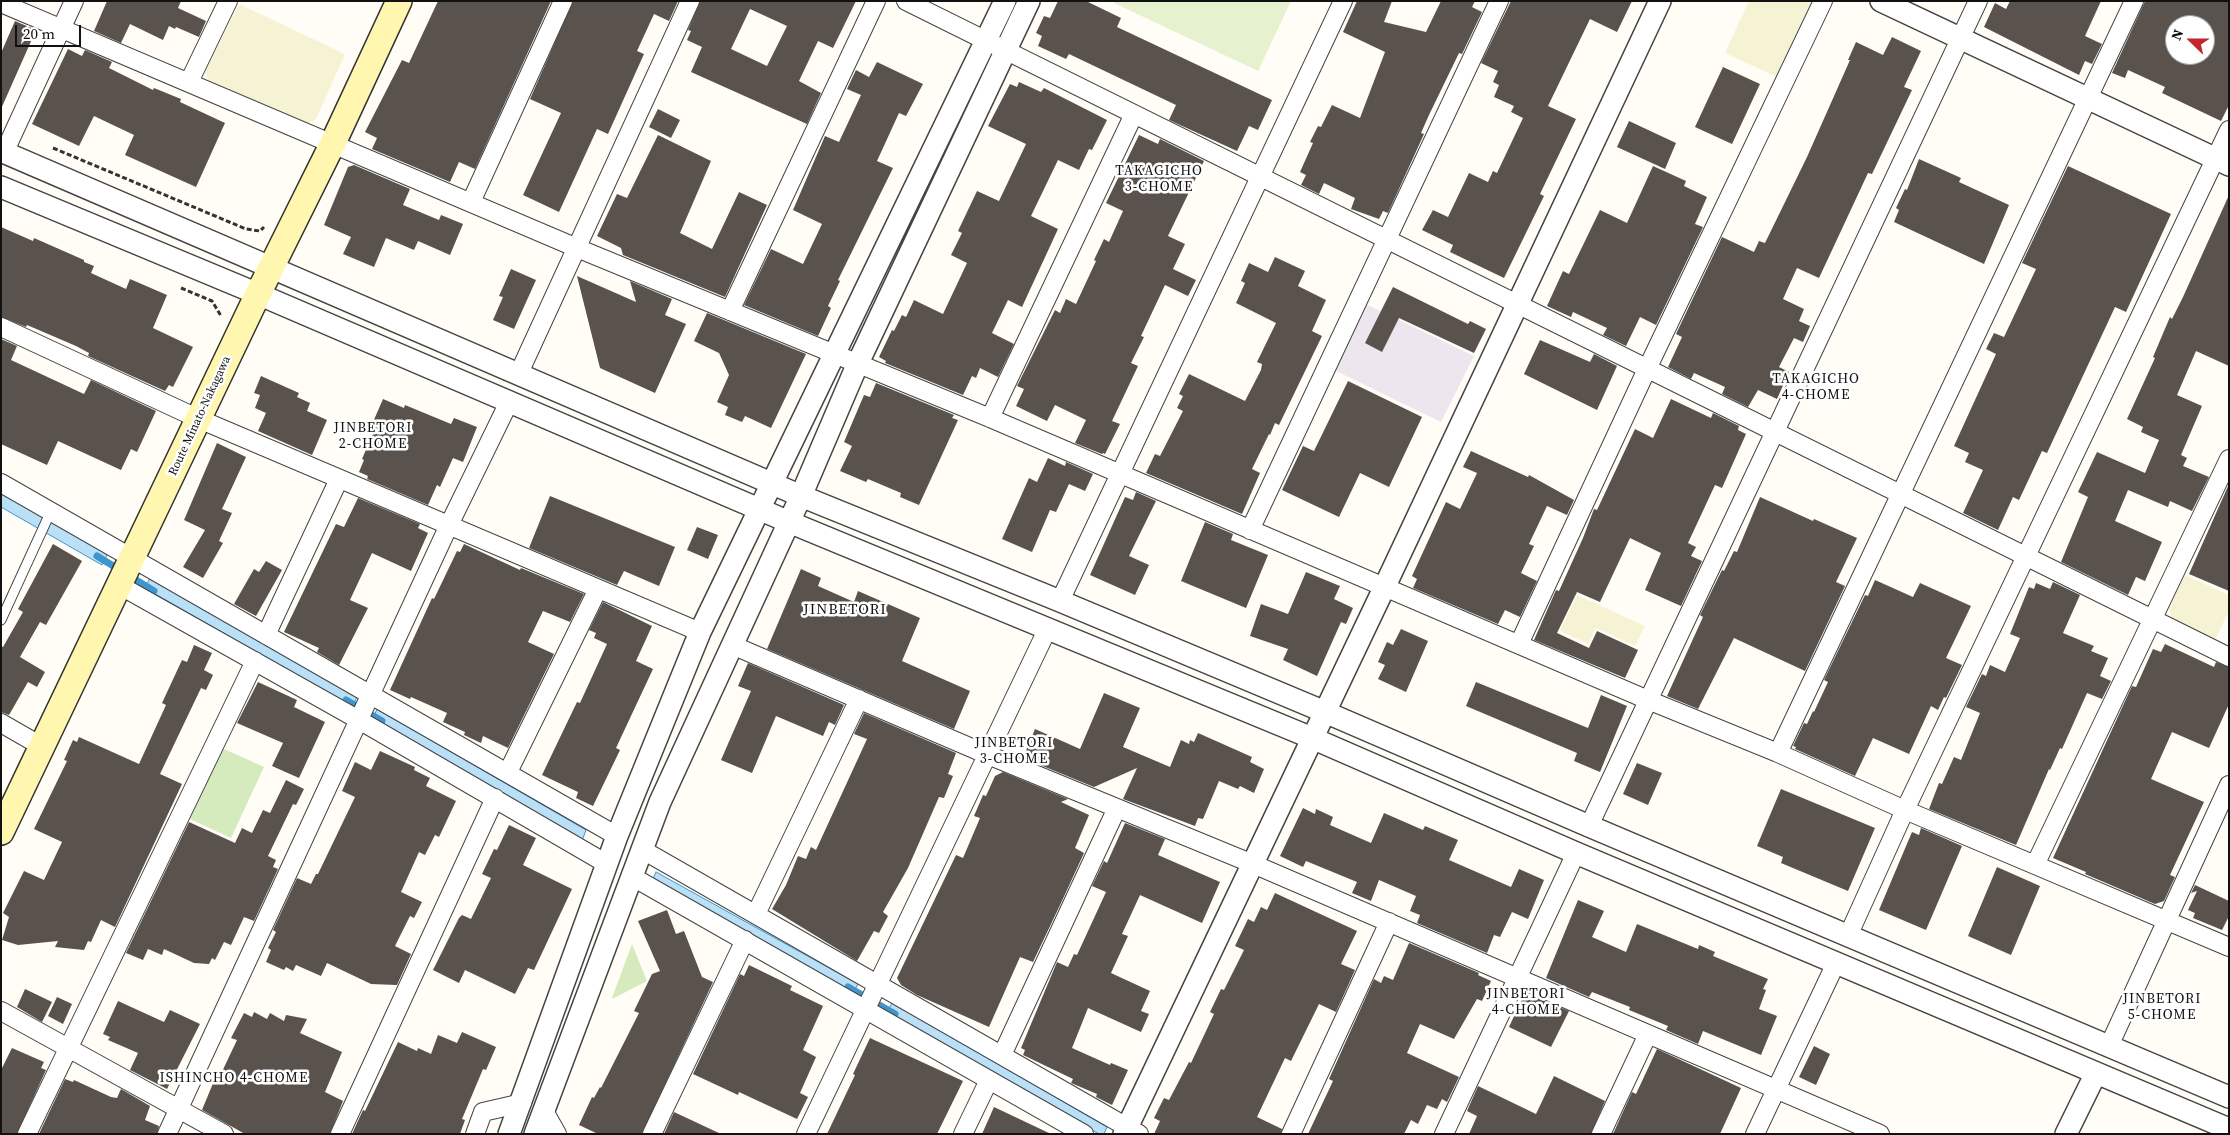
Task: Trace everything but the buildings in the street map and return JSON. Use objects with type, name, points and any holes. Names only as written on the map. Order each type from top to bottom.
[{"type":"main road","name":"Route Minato-Nakagawa","points":[[1,832],[270,268],[333,143],[399,1]]},
{"type":"street","points":[[74,1],[2,152],[801,496],[1060,601],[1325,712],[2229,1097]]},
{"type":"street","points":[[189,82],[228,1]]},
{"type":"street","points":[[470,202],[564,1]]},
{"type":"street","points":[[519,373],[690,1]]},
{"type":"street","points":[[730,311],[876,1]]},
{"type":"street","points":[[906,1],[2229,657]]},
{"type":"street","points":[[509,1134],[617,836],[700,632],[1005,1]]},
{"type":"street","points":[[536,1134],[660,802],[801,496],[858,363],[1028,1]]},
{"type":"street","points":[[1060,601],[1342,1]]},
{"type":"street","points":[[1250,530],[1499,1]]},
{"type":"street","points":[[641,849],[756,914],[876,986],[1002,1055],[1128,1132],[1660,1]]},
{"type":"street","points":[[1519,644],[1823,1]]},
{"type":"street","points":[[1881,1],[2222,162]]},
{"type":"street","points":[[1589,826],[1978,1]]},
{"type":"street","points":[[1778,753],[2134,1]]},
{"type":"street","points":[[1,3],[577,248],[990,418],[2229,947]]},
{"type":"street","points":[[990,418],[1134,114]]},
{"type":"street","points":[[1848,936],[1905,810],[2026,557],[2222,162],[2229,130]]},
{"type":"street","points":[[1,187],[258,294],[789,522],[1312,738],[1576,853],[2229,1129]]},
{"type":"street","points":[[1,327],[198,419],[700,632]]},
{"type":"street","points":[[167,1134],[449,525],[509,402]]},
{"type":"street","points":[[2035,865],[2229,459]]},
{"type":"street","points":[[266,635],[340,479]]},
{"type":"street","points":[[1,483],[49,515],[126,573],[254,661],[508,772],[617,836]]},
{"type":"street","points":[[126,573],[266,635],[364,708],[496,798],[607,864]]},
{"type":"street","points":[[508,772],[598,589]]},
{"type":"street","points":[[806,1134],[1048,628]]},
{"type":"street","points":[[732,645],[1253,864],[1880,1134]]},
{"type":"street","points":[[27,1134],[254,661]]},
{"type":"street","points":[[756,914],[859,699]]},
{"type":"street","points":[[1,723],[42,746]]},
{"type":"street","points":[[2109,1046],[2229,785]]},
{"type":"street","points":[[340,1134],[496,798]]},
{"type":"street","points":[[1002,1055],[1117,808]]},
{"type":"street","points":[[1444,1134],[1576,853]]},
{"type":"street","points":[[631,876],[866,1007],[1084,1134]]},
{"type":"street","points":[[1291,1134],[1389,922]]},
{"type":"street","points":[[652,1134],[745,940]]},
{"type":"street","points":[[1755,1134],[1836,963]]},
{"type":"street","points":[[1,1011],[224,1134]]},
{"type":"street","points":[[1601,1134],[1648,1034]]},
{"type":"street","points":[[2066,1134],[2096,1073]]},
{"type":"street","points":[[964,1134],[989,1080]]},
{"type":"street","points":[[476,1134],[483,1112],[522,1102]]},
{"type":"street","points":[[544,1111],[558,1134]]},
{"type":"lane","points":[[1,620],[49,515]]},
{"type":"path","points":[[49,146],[246,229],[260,231],[267,225]]},
{"type":"path","points":[[175,285],[212,301],[223,319]]},
{"type":"shaded area","points":[[1749,1],[1815,1],[1779,78],[1725,53]]},
{"type":"shaded area","points":[[239,4],[345,54],[316,119],[306,124],[209,82],[205,72]]},
{"type":"shaded area","points":[[1366,304],[1474,356],[1441,422],[1334,370]]},
{"type":"shaded area","points":[[2185,575],[2229,595],[2229,611],[2215,640],[2172,619],[2169,608]]},
{"type":"shaded area","points":[[1577,595],[1645,626],[1635,646],[1596,628],[1588,644],[1560,631]]},
{"type":"green space","points":[[1115,1],[1291,1],[1258,71],[1114,3]]},
{"type":"green space","points":[[222,748],[264,767],[231,838],[190,819]]},
{"type":"green space","points":[[632,944],[647,981],[612,999],[612,998]]},
{"type":"water","points":[[1,493],[108,553],[102,565],[1,507]]},
{"type":"water","points":[[150,578],[357,697],[352,707],[145,588]]},
{"type":"water","points":[[377,709],[586,830],[582,841],[373,719]]},
{"type":"water","points":[[656,872],[858,984],[853,993],[652,881]]},
{"type":"water","points":[[892,1003],[1107,1127],[1104,1134],[1099,1134],[887,1012]]},
{"type":"waterway","points":[[97,556],[154,591]]},
{"type":"waterway","points":[[346,700],[382,721]]},
{"type":"waterway","points":[[848,987],[895,1014]]},
{"type":"district","name":"TAKAGICHO 3-CHOME","points":[[1159,180]]},
{"type":"district","name":"TAKAGICHO 4-CHOME","points":[[1816,388]]},
{"type":"district","name":"JINBETORI 2-CHOME","points":[[373,436]]},
{"type":"district","name":"JINBETORI","points":[[845,610]]},
{"type":"district","name":"JINBETORI 3-CHOME","points":[[1014,752]]},
{"type":"district","name":"JINBETORI 4-CHOME","points":[[1526,1002]]},
{"type":"district","name":"JINBETORI 5-CHOME","points":[[2162,1008]]},
{"type":"district","name":"ISHINCHO 4-CHOME","points":[[234,1078]]}]
